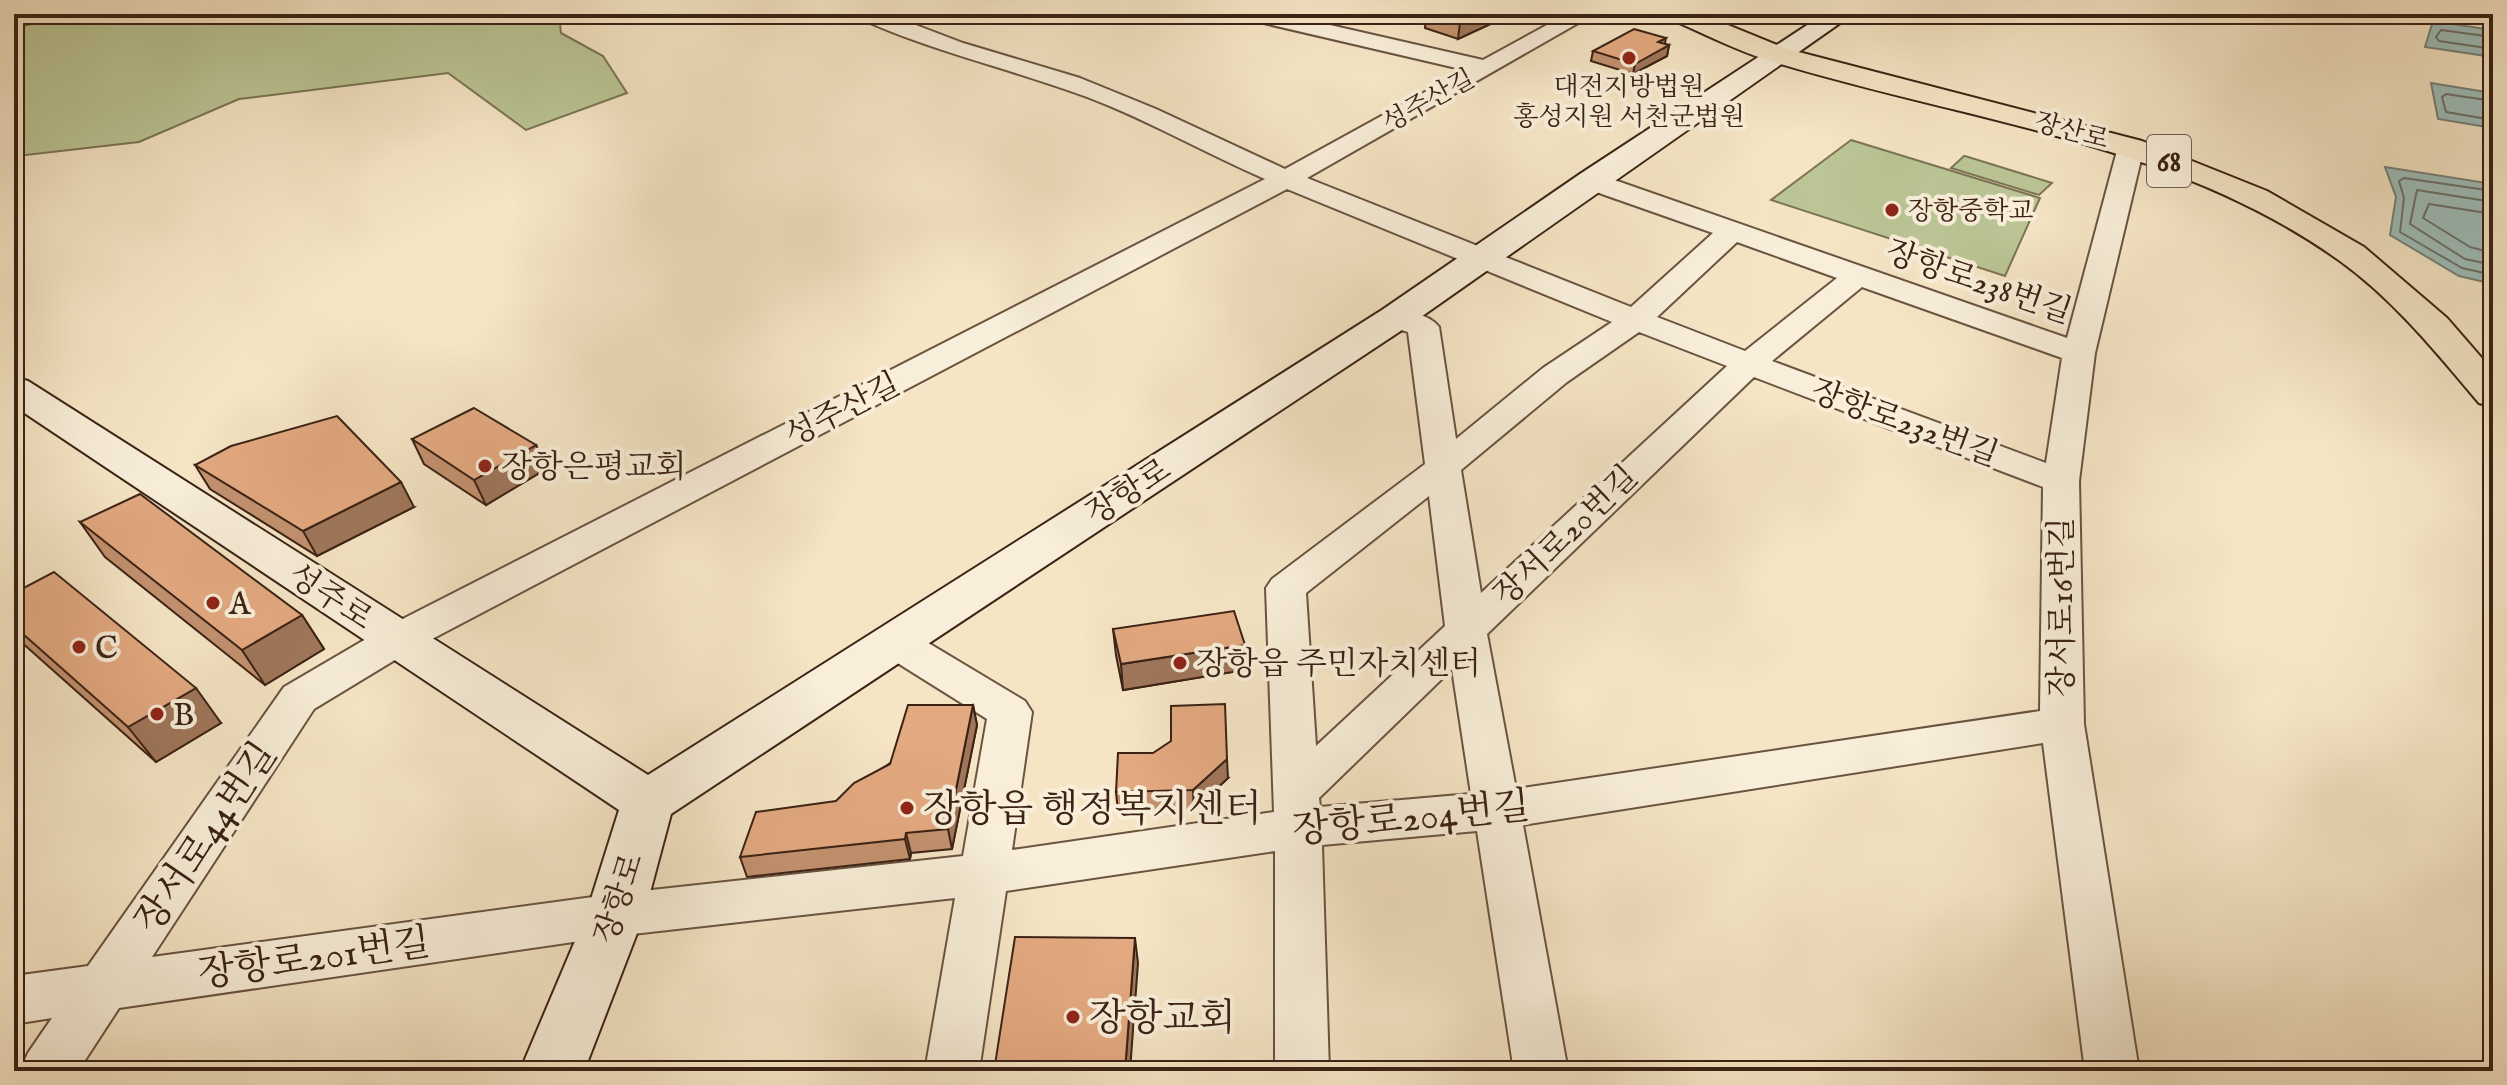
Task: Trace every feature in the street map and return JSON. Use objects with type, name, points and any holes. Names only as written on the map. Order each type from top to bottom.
[{"type":"main road","name":"장산로","points":[[1679,14],[1778,55],[2131,147],[2256,198],[2352,254],[2434,326],[2493,395]]},
{"type":"street","points":[[869,14],[937,42],[1100,94],[1286,179],[1480,258]]},
{"type":"street","name":"성주산길","points":[[1254,14],[1486,68]]},
{"type":"street","name":"성주산길","points":[[398,639],[1286,179],[1583,14]]},
{"type":"street","name":"장항로","points":[[552,1071],[615,915],[648,802],[1395,318],[1591,181],[1841,14]]},
{"type":"street","name":"장서로16번길","points":[[2112,1071],[2062,724],[2061,481],[2079,353],[2131,147]]},
{"type":"street","name":"장항로238번길","points":[[1591,181],[1731,233],[2079,353]]},
{"type":"street","points":[[1302,1071],[1297,810],[1286,588],[1441,469],[1555,375],[1637,319],[1699,259],[1731,233]]},
{"type":"street","name":"장항로232번길","points":[[1480,258],[1749,364],[2061,481]]},
{"type":"street","name":"장항로238번길","points":[[1749,364],[1856,277]]},
{"type":"street","name":"장서로20번길","points":[[1395,318],[1423,327],[1466,630],[1541,1071]]},
{"type":"street","name":"장서로20번길","points":[[1297,810],[1466,630],[1749,364]]},
{"type":"street","name":"성주로","points":[[14,389],[648,802]]},
{"type":"street","name":"장서로44번길","points":[[47,1071],[299,698],[398,639]]},
{"type":"street","points":[[895,642],[1010,712],[952,1071]]},
{"type":"street","name":"장항로204번길","points":[[615,915],[985,874],[1297,810],[1498,810],[2062,724]]},
{"type":"street","name":"장항로201번길","points":[[14,1000],[615,915]]},
{"type":"green space","points":[[64,14],[559,14],[561,33],[603,56],[627,93],[526,130],[448,73],[239,99],[139,142],[17,156],[14,154],[14,29]]},
{"type":"green space","points":[[1851,140],[2040,198],[2005,276],[1771,200]]},
{"type":"green space","points":[[1964,156],[2052,183],[2039,195],[1951,168]]},
{"type":"water","points":[[2433,21],[2493,30],[2493,57],[2425,47]]},
{"type":"water","points":[[2431,83],[2493,93],[2493,128],[2438,119]]},
{"type":"water","points":[[2385,167],[2493,184],[2493,284],[2459,276],[2390,235],[2396,197]]},
{"type":"building","points":[[1634,29],[1666,38],[1658,42],[1669,45],[1635,64],[1593,51]]},
{"type":"building","points":[[474,408],[536,445],[474,480],[412,439]]},
{"type":"building","points":[[337,416],[401,482],[303,531],[195,465],[231,446]]},
{"type":"building","name":"A","points":[[140,494],[302,615],[242,650],[80,522]]},
{"type":"building","points":[[54,572],[196,688],[128,727],[14,626],[14,593]]},
{"type":"building","points":[[1234,611],[1245,645],[1121,664],[1113,629]]},
{"type":"building","points":[[1225,704],[1227,759],[1193,790],[1116,792],[1118,753],[1153,753],[1171,741],[1171,706]]},
{"type":"building","name":"장항읍 행정복지센터","points":[[908,705],[973,705],[948,829],[906,833],[905,839],[740,857],[756,812],[836,801],[854,783],[890,764]]},
{"type":"building","name":"장항교회","points":[[1015,937],[1135,938],[1125,1071],[994,1071]]},
{"type":"place","name":"대전지방법원 홍성지원 서천군법원","points":[[1629,58]]},
{"type":"place","name":"장항중학교","points":[[1892,210]]},
{"type":"place","name":"장항은평교회","points":[[485,466]]},
{"type":"place","name":"A","points":[[213,603]]},
{"type":"place","name":"C","points":[[79,647]]},
{"type":"place","name":"장항읍 주민자치센터","points":[[1180,663]]},
{"type":"place","name":"B","points":[[157,714]]},
{"type":"place","name":"장항읍 행정복지센터","points":[[907,808]]},
{"type":"place","name":"장항교회","points":[[1073,1017]]}]
